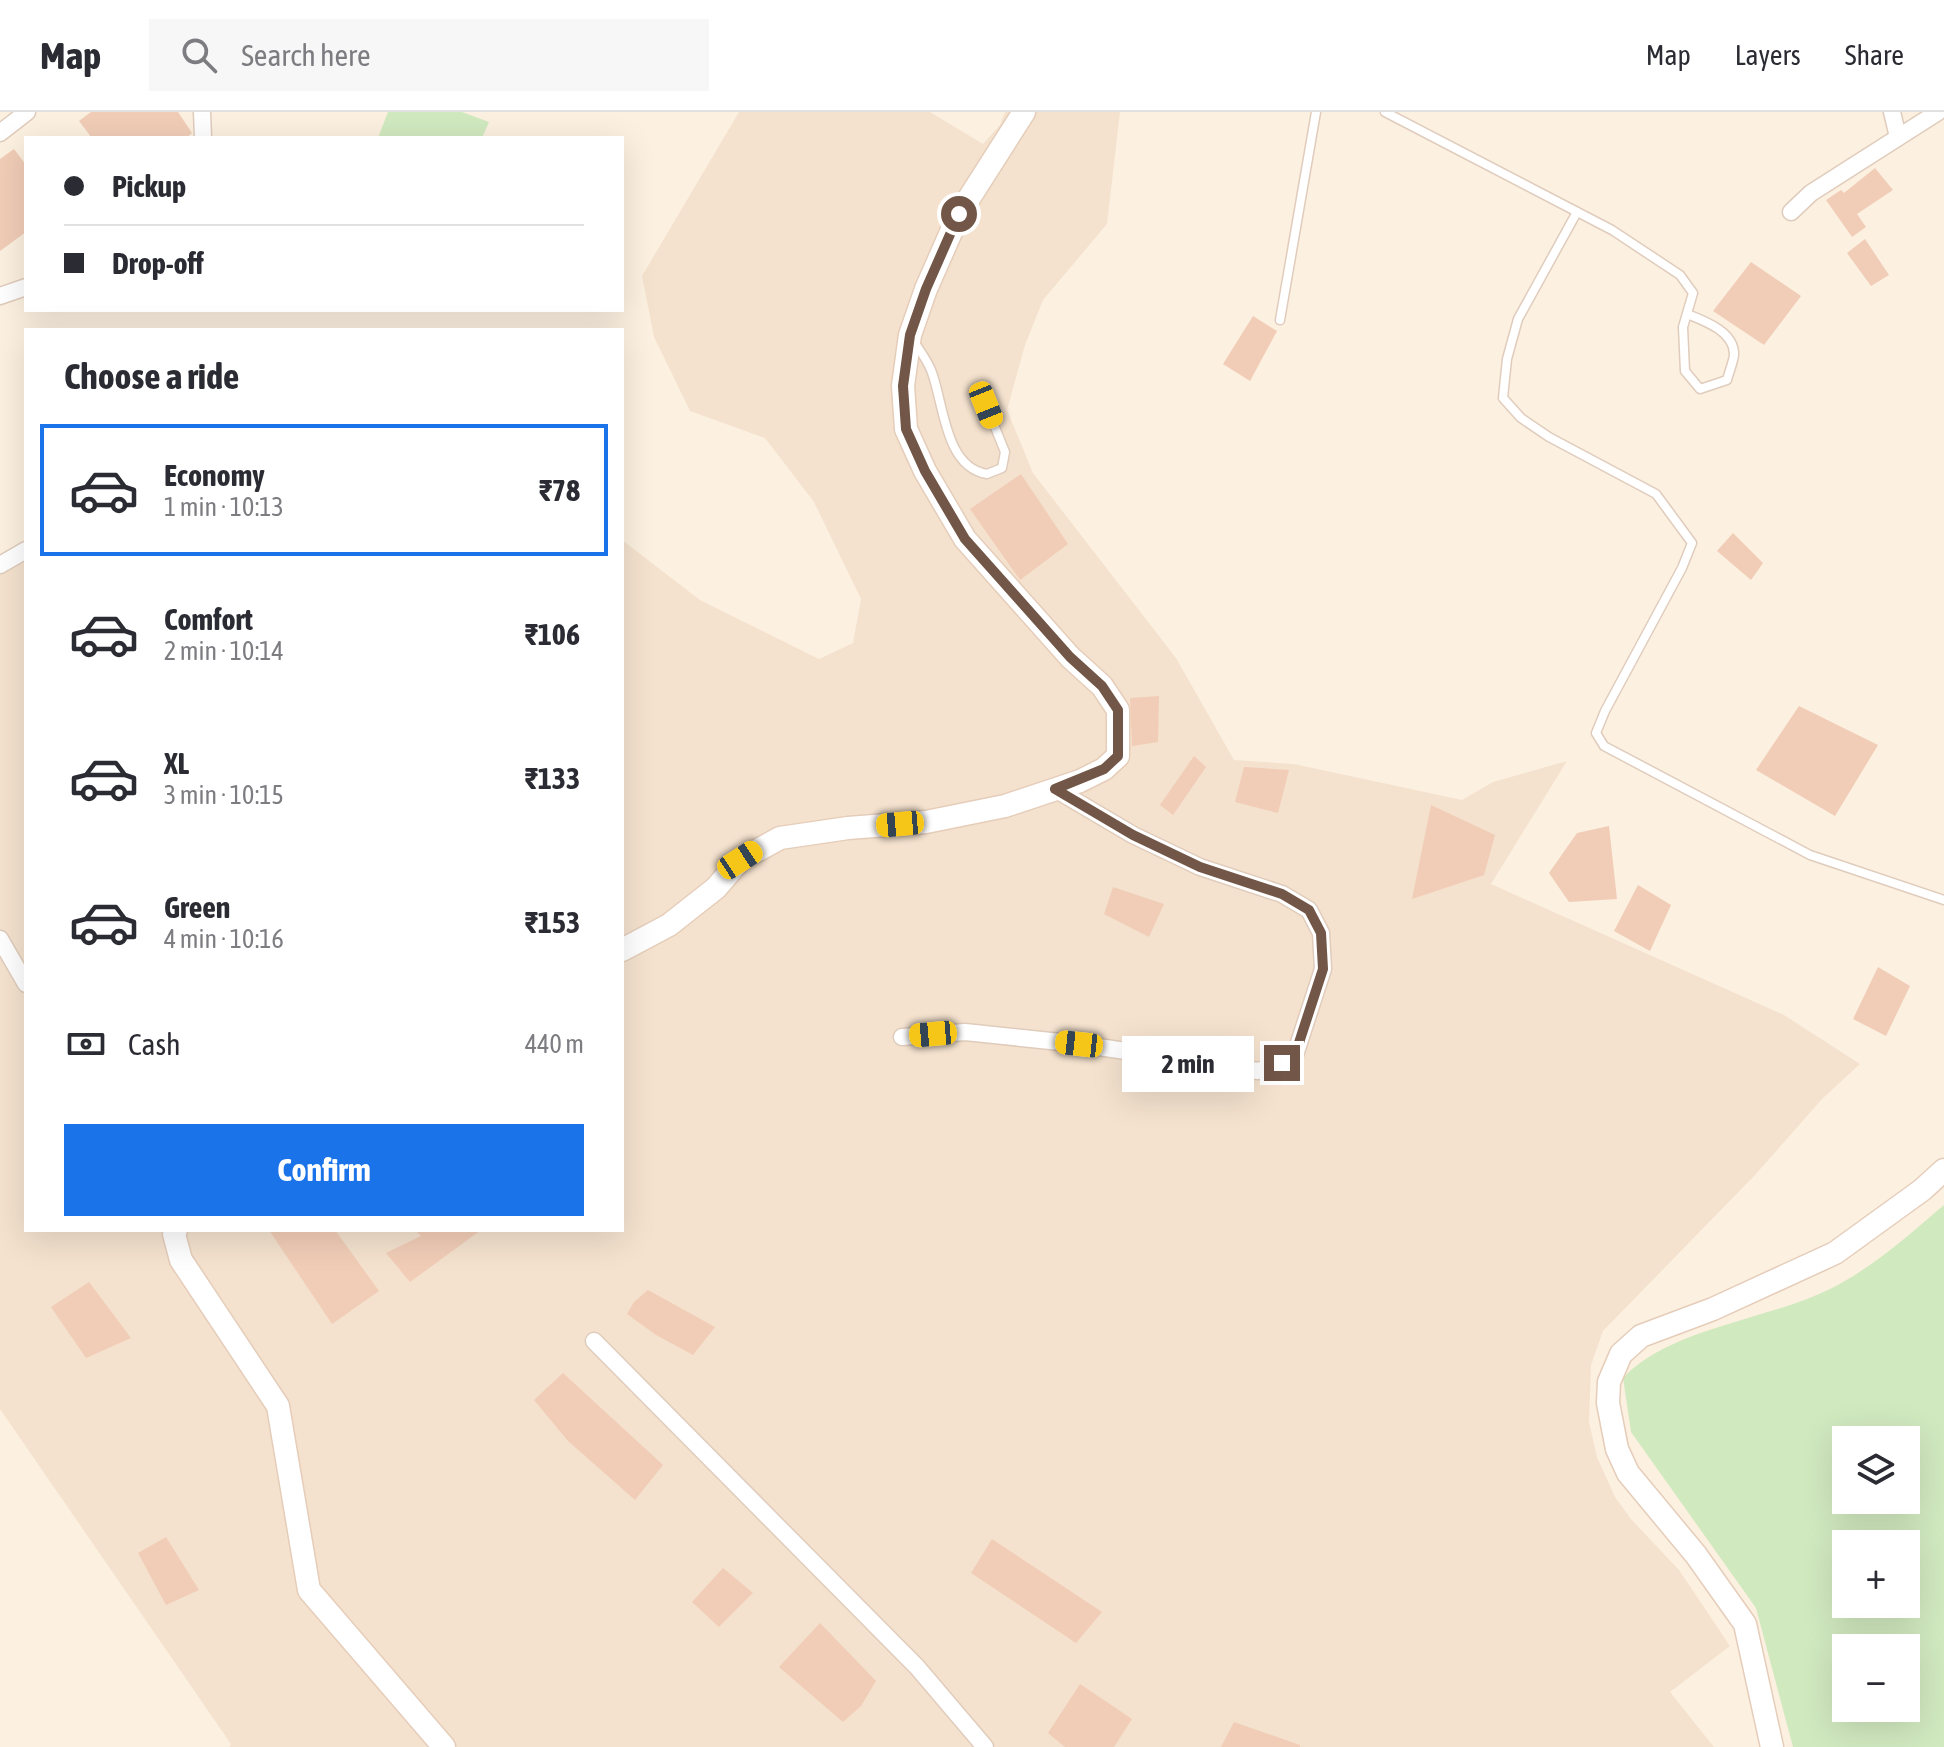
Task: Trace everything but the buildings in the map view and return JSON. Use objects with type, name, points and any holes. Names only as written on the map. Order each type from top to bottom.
[{"type":"street","points":[[0,133],[27,112]]},
{"type":"street","points":[[202,112],[203,136]]},
{"type":"street","points":[[624,949],[669,925],[716,888],[740,860],[780,838],[848,828],[926,822],[1005,806],[1104,769],[1118,756],[1118,710],[1102,686],[1070,657],[965,539],[925,471],[906,429],[903,386],[910,335],[926,289],[959,214],[1024,112]]},
{"type":"street","points":[[1892,112],[1898,137]]},
{"type":"street","points":[[1791,212],[1811,193],[1938,112]]},
{"type":"street","points":[[0,296],[24,288]]},
{"type":"street","points":[[0,565],[24,551]]},
{"type":"street","points":[[902,1037],[965,1032],[1079,1044],[1258,1071],[1295,1055],[1323,969],[1321,933],[1309,910],[1282,894],[1200,867],[1133,835],[1055,789]]},
{"type":"street","points":[[0,939],[24,981]]},
{"type":"street","points":[[1772,1747],[1745,1624],[1696,1555],[1628,1473],[1617,1449],[1608,1403],[1609,1382],[1621,1354],[1641,1336],[1713,1309],[1835,1253],[1922,1190],[1944,1170]]},
{"type":"street","points":[[173,1232],[181,1260],[278,1406],[309,1590],[444,1747]]},
{"type":"street","points":[[594,1341],[917,1667],[985,1747]]},
{"type":"lane","points":[[1280,320],[1316,112]]},
{"type":"lane","points":[[1385,112],[1612,230],[1680,275],[1693,293],[1683,327],[1685,371],[1700,389],[1727,380],[1734,352],[1728,338],[1710,323],[1687,314]]},
{"type":"lane","points":[[1577,212],[1518,319],[1507,359],[1503,398],[1521,418],[1549,437],[1656,494],[1692,543],[1596,733],[1604,746],[1810,855],[1944,900]]},
{"type":"lane","points":[[910,335],[930,368],[952,443],[970,468],[987,474],[1002,468],[1005,452],[986,405]]},
{"type":"shaded area","points":[[739,112],[930,112],[983,144],[1000,125],[1005,112],[1120,112],[1107,224],[1043,300],[1025,345],[1007,410],[1033,473],[1176,658],[1234,760],[1294,764],[1462,800],[1493,782],[1567,761],[1491,884],[1784,1015],[1860,1064],[1822,1099],[1755,1175],[1603,1331],[1591,1365],[1589,1422],[1597,1457],[1615,1497],[1631,1519],[1679,1570],[1730,1646],[1670,1692],[1714,1747],[229,1747],[231,1744],[0,1409],[0,555],[24,541],[24,1232],[624,1232],[624,542],[700,600],[819,659],[853,643],[861,599],[814,502],[765,438],[690,411],[654,337],[642,276]]},
{"type":"green space","points":[[388,112],[462,112],[489,122],[483,136],[379,136]]},
{"type":"green space","points":[[1944,1205],[1944,1747],[1793,1747],[1756,1608],[1631,1432],[1623,1378],[1666,1347],[1830,1289],[1904,1239]]},
{"type":"route","points":[[959,214],[926,289],[910,335],[903,386],[906,429],[925,471],[965,539],[1070,657],[1102,686],[1118,710],[1118,756],[1104,769],[1055,789],[1133,835],[1200,867],[1282,894],[1309,910],[1321,933],[1323,969],[1295,1055],[1282,1063]]}]
